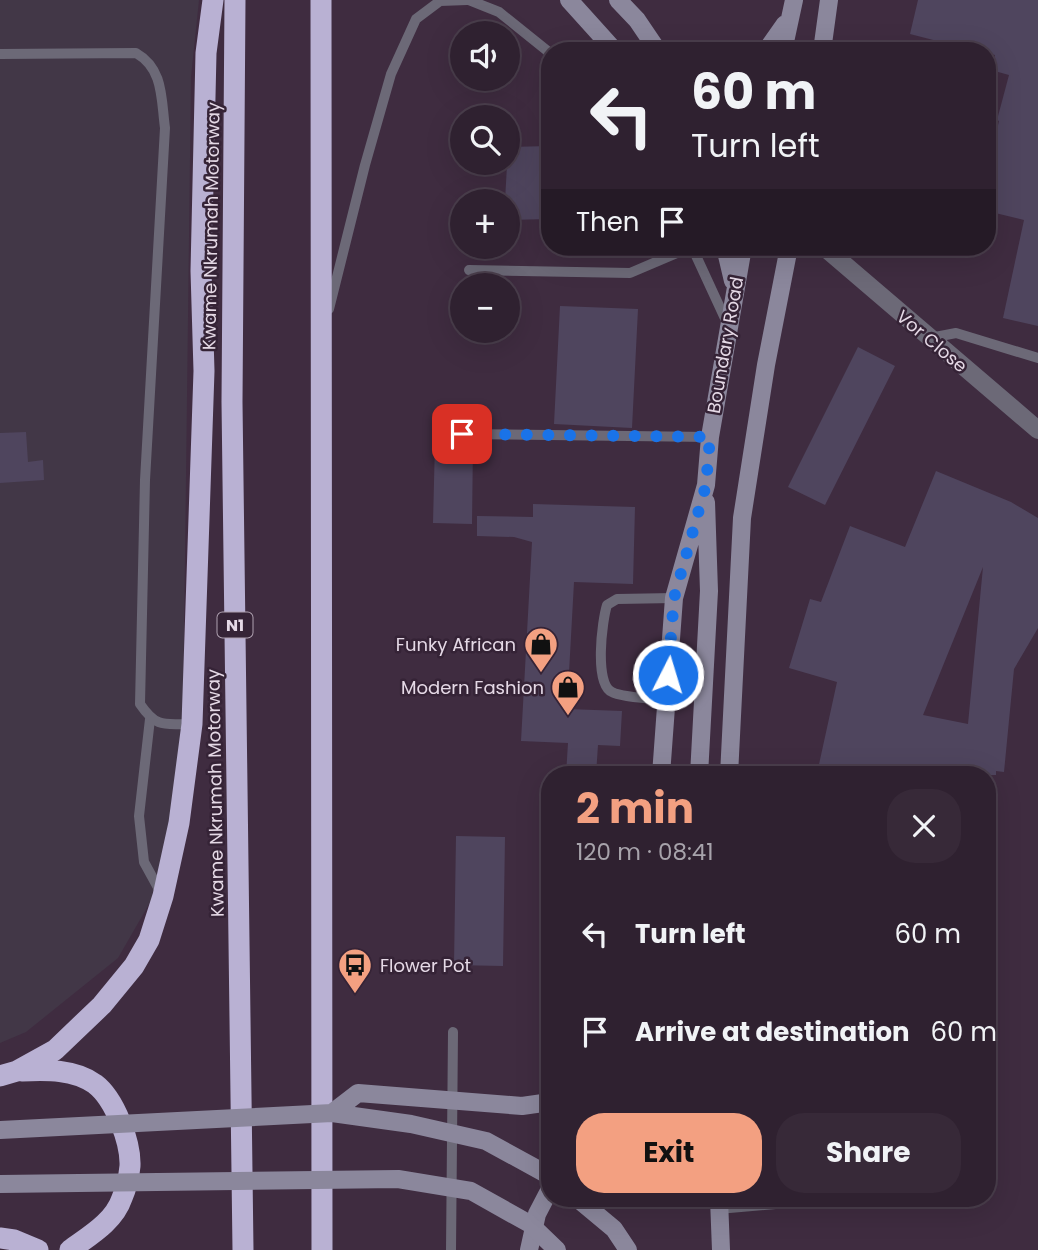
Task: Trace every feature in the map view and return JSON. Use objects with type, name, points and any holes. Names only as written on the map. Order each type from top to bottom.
[{"type":"highway","points":[[9,1074],[55,1050],[102,1005],[134,966],[149,940],[163,896],[179,823],[192,724],[204,371],[201,271],[206,53],[213,0]]},
{"type":"highway","name":"Kwame Nkrumah Motorway","points":[[234,0],[232,402],[243,1250]]},
{"type":"highway","points":[[321,0],[322,1250]]},
{"type":"highway","points":[[9,1074],[47,1070],[72,1073],[96,1085],[113,1107],[124,1131],[130,1166],[122,1200],[104,1225],[70,1250]]},
{"type":"highway","points":[[0,1238],[14,1240],[38,1250]]},
{"type":"main road","points":[[569,0],[607,42]]},
{"type":"main road","points":[[618,0],[652,42]]},
{"type":"main road","points":[[823,42],[830,0]]},
{"type":"main road","points":[[773,42],[793,6]]},
{"type":"main road","points":[[785,42],[793,6]]},
{"type":"main road","points":[[648,35],[657,42]]},
{"type":"main road","points":[[727,256],[735,288]]},
{"type":"main road","name":"Boundary Road","points":[[661,766],[674,598],[706,485],[710,437],[741,256]]},
{"type":"main road","points":[[729,766],[742,519],[766,365],[787,256]]},
{"type":"main road","points":[[699,766],[709,591],[706,485]]},
{"type":"main road","points":[[332,1113],[358,1093],[522,1106],[541,1103]]},
{"type":"main road","points":[[0,1130],[332,1113],[411,1124],[486,1141],[541,1171]]},
{"type":"main road","points":[[0,1184],[398,1179],[471,1191],[530,1224],[557,1250]]},
{"type":"main road","points":[[529,1250],[541,1206]]},
{"type":"main road","points":[[588,1207],[614,1229],[628,1250]]},
{"type":"main road","points":[[718,1207],[721,1250]]},
{"type":"street","name":"Vor Close","points":[[833,256],[1038,430]]},
{"type":"lane","points":[[321,339],[391,74],[416,19],[440,1],[468,0],[499,12],[541,46]]},
{"type":"lane","points":[[0,54],[136,53],[147,59],[157,74],[165,128],[145,480],[140,704],[150,719],[162,724],[192,724]]},
{"type":"lane","points":[[469,270],[630,273],[671,256]]},
{"type":"lane","points":[[696,256],[728,325]]},
{"type":"lane","points":[[930,338],[956,333],[1038,358]]},
{"type":"lane","points":[[462,434],[710,437]]},
{"type":"lane","points":[[665,700],[614,694],[606,688],[601,678],[603,617],[607,605],[617,599],[674,598]]},
{"type":"lane","points":[[150,719],[139,816],[144,862],[163,896]]},
{"type":"lane","points":[[451,1250],[453,1032]]},
{"type":"shaded area","points":[[0,0],[199,0],[191,77],[183,718],[164,878],[118,958],[26,1032],[0,1043]]},
{"type":"building","points":[[918,0],[1038,0],[1038,326],[1003,318],[1024,220],[996,213],[997,120],[1009,75],[996,71],[996,42],[941,42],[910,34]]},
{"type":"building","points":[[541,146],[541,219],[520,220],[520,189],[506,189],[506,175],[520,175],[520,147]]},
{"type":"building","points":[[560,306],[638,309],[632,428],[554,424]]},
{"type":"building","points":[[858,347],[895,366],[825,505],[788,487]]},
{"type":"building","points":[[26,432],[28,462],[43,460],[44,480],[0,483],[0,433]]},
{"type":"building","points":[[435,442],[473,443],[472,524],[433,523]]},
{"type":"building","points":[[936,471],[1011,502],[1038,518],[1038,628],[1014,669],[1004,772],[996,771],[996,766],[819,766],[837,682],[789,668],[810,599],[821,602],[850,526],[905,547]],"holes":[[[983,567],[968,724],[923,715]]]},
{"type":"building","points":[[533,504],[635,507],[633,584],[574,582],[567,709],[622,711],[620,746],[598,745],[597,766],[567,766],[568,743],[521,741],[532,542],[514,537],[477,536],[477,516],[533,517]]},
{"type":"building","points":[[456,836],[505,837],[503,966],[454,965]]},
{"type":"place","name":"Funky African","points":[[541,674]]},
{"type":"place","name":"Modern Fashion","points":[[568,717]]},
{"type":"place","name":"Flower Pot","points":[[355,995]]},
{"type":"route","points":[[462,434],[710,437],[706,485],[674,598],[668,675]]}]
